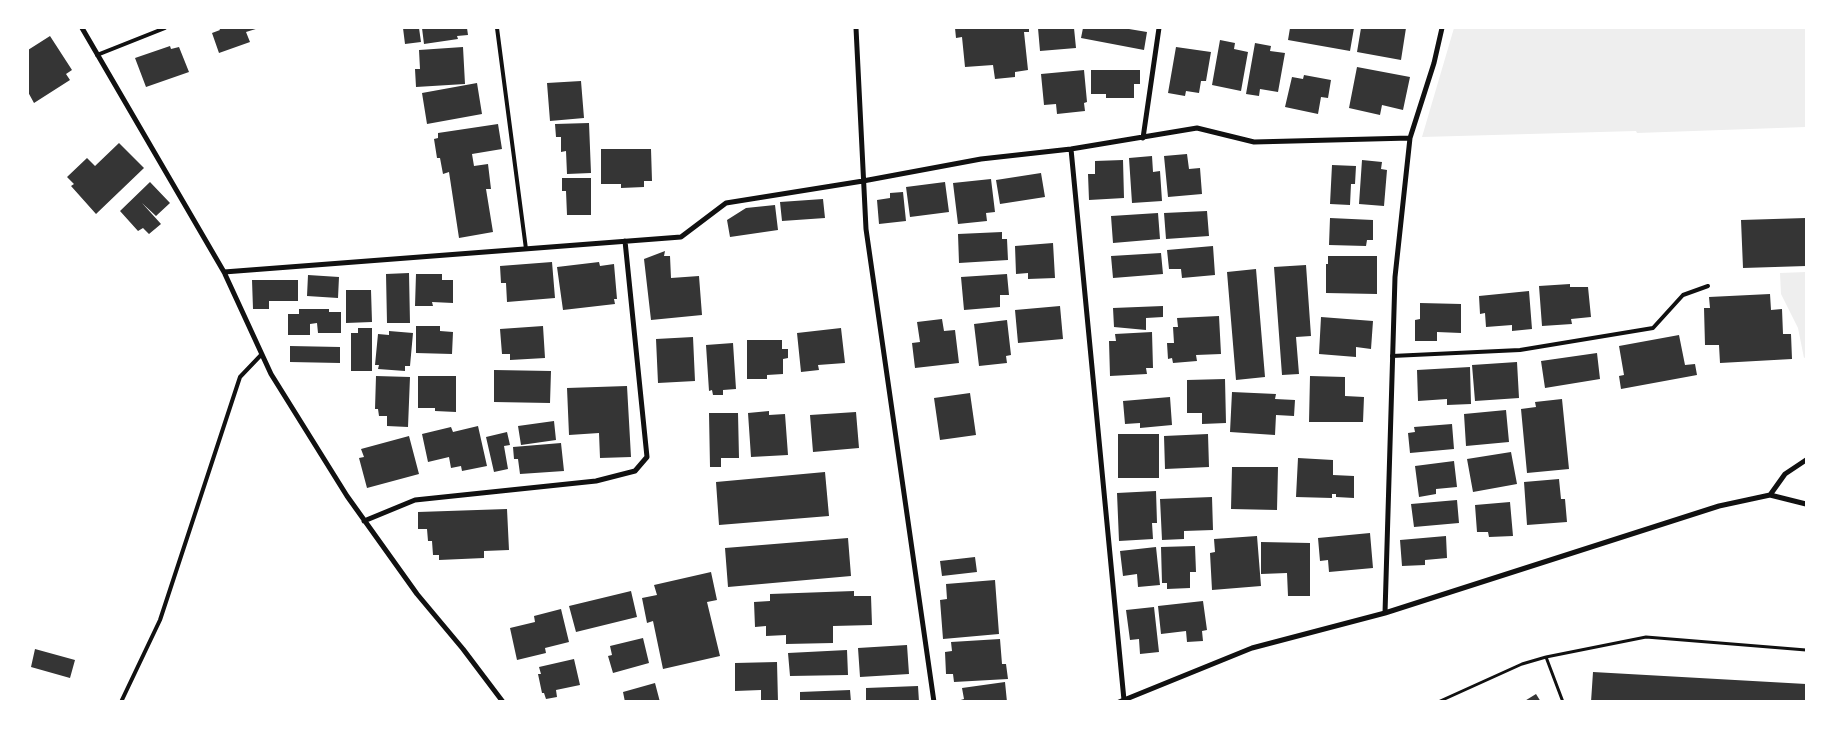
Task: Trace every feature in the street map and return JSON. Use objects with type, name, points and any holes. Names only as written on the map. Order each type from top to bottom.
[{"type":"street","points":[[82,28],[224,272],[261,355],[302,424],[364,521],[416,594],[463,649],[503,702]]},
{"type":"street","points":[[856,28],[866,229],[934,702]]},
{"type":"street","points":[[1143,138],[1159,28]]},
{"type":"street","points":[[1384,614],[1395,277],[1410,138],[1434,63],[1442,28]]},
{"type":"street","points":[[224,272],[681,237],[726,203],[981,159],[1072,149],[1197,128],[1254,142],[1410,138]]},
{"type":"street","points":[[1072,149],[1121,701],[1252,648],[1384,614],[1719,506],[1770,495],[1806,504]]},
{"type":"street","points":[[364,521],[416,500],[596,482],[635,471],[647,457],[625,241]]},
{"type":"street","points":[[1770,495],[1785,474],[1806,460]]},
{"type":"lane","points":[[98,55],[165,28]]},
{"type":"lane","points":[[497,28],[526,249]]},
{"type":"lane","points":[[1392,356],[1520,350],[1653,328],[1683,294],[1708,286]]},
{"type":"lane","points":[[121,702],[160,620],[240,377],[261,355]]},
{"type":"path","points":[[1438,702],[1522,664],[1546,657],[1646,637],[1806,650]]},
{"type":"path","points":[[1546,657],[1563,702]]},
{"type":"shaded area","points":[[1454,28],[1806,28],[1806,127],[1637,133],[1636,131],[1422,137]]},
{"type":"shaded area","points":[[1806,272],[1806,357],[1804,358],[1798,328],[1781,294],[1780,273]]},
{"type":"building","points":[[219,28],[259,28],[246,32],[250,42],[219,53],[212,33],[220,30]]},
{"type":"building","points":[[403,28],[419,28],[421,42],[405,44]]},
{"type":"building","points":[[422,28],[467,28],[468,35],[457,36],[458,39],[424,44]]},
{"type":"building","points":[[955,28],[1029,28],[1029,32],[1024,32],[1028,70],[1015,72],[1015,77],[995,79],[993,65],[965,67],[962,37],[956,38]]},
{"type":"building","points":[[1038,28],[1074,28],[1076,48],[1040,51]]},
{"type":"building","points":[[1083,28],[1123,28],[1147,32],[1144,50],[1081,38]]},
{"type":"building","points":[[1290,28],[1354,28],[1350,51],[1288,40]]},
{"type":"building","points":[[1361,28],[1406,28],[1401,60],[1357,52]]},
{"type":"building","points":[[50,36],[72,70],[66,74],[70,80],[34,103],[28,92],[28,50]]},
{"type":"building","points":[[1220,40],[1235,43],[1234,49],[1248,52],[1241,91],[1212,85]]},
{"type":"building","points":[[1255,43],[1271,46],[1270,51],[1285,53],[1278,92],[1260,89],[1259,96],[1246,94]]},
{"type":"building","points":[[170,46],[171,49],[179,47],[189,72],[146,87],[135,58]]},
{"type":"building","points":[[463,47],[465,84],[416,87],[415,69],[420,69],[419,50]]},
{"type":"building","points":[[1176,47],[1211,52],[1206,81],[1201,81],[1199,93],[1186,91],[1185,96],[1168,93]]},
{"type":"building","points":[[1357,67],[1410,77],[1403,110],[1382,105],[1380,115],[1349,108]]},
{"type":"building","points":[[1084,70],[1087,102],[1084,103],[1085,111],[1057,114],[1056,104],[1044,105],[1041,74]]},
{"type":"building","points":[[1091,70],[1140,70],[1140,84],[1134,84],[1134,98],[1106,98],[1106,94],[1091,94]]},
{"type":"building","points":[[1304,75],[1331,80],[1328,98],[1321,97],[1318,114],[1285,107],[1292,77],[1303,79]]},
{"type":"building","points":[[581,81],[584,118],[550,121],[547,83]]},
{"type":"building","points":[[477,83],[482,114],[427,124],[422,93]]},
{"type":"building","points":[[589,123],[591,173],[567,174],[566,151],[561,152],[561,137],[556,137],[555,124]]},
{"type":"building","points":[[498,124],[502,149],[472,154],[474,166],[488,164],[491,189],[486,189],[493,232],[459,238],[449,172],[443,174],[440,158],[437,158],[434,139],[438,138],[438,133]]},
{"type":"building","points":[[119,143],[144,168],[96,214],[71,186],[74,184],[67,177],[87,158],[95,166]]},
{"type":"building","points":[[601,149],[651,149],[652,181],[644,181],[644,187],[621,188],[621,184],[601,184]]},
{"type":"building","points":[[1187,154],[1189,169],[1200,168],[1202,194],[1168,197],[1164,156]]},
{"type":"building","points":[[1152,156],[1153,172],[1160,171],[1162,201],[1132,203],[1129,158]]},
{"type":"building","points":[[1123,160],[1124,198],[1089,200],[1088,174],[1095,174],[1095,161]]},
{"type":"building","points":[[1362,160],[1382,162],[1381,169],[1387,170],[1384,206],[1359,204]]},
{"type":"building","points":[[1332,165],[1356,166],[1355,184],[1351,184],[1350,205],[1330,204]]},
{"type":"building","points":[[1041,173],[1045,197],[1000,204],[996,180]]},
{"type":"building","points":[[562,178],[591,178],[591,215],[567,215],[566,191],[562,191]]},
{"type":"building","points":[[991,179],[995,212],[986,213],[987,221],[958,224],[953,183]]},
{"type":"building","points":[[150,182],[170,203],[156,216],[142,203],[161,224],[149,234],[143,228],[138,231],[120,211]]},
{"type":"building","points":[[945,182],[949,212],[910,217],[906,187]]},
{"type":"building","points":[[903,192],[906,221],[879,224],[877,200],[890,198],[890,193]]},
{"type":"building","points":[[823,199],[825,218],[782,221],[780,202]]},
{"type":"building","points":[[775,205],[778,230],[730,237],[727,220],[746,208]]},
{"type":"building","points":[[1207,211],[1209,236],[1166,239],[1164,213]]},
{"type":"building","points":[[1158,213],[1160,239],[1113,243],[1111,216]]},
{"type":"building","points":[[1330,218],[1373,220],[1373,240],[1367,240],[1366,246],[1329,245]]},
{"type":"building","points":[[1806,218],[1806,266],[1743,268],[1741,220]]},
{"type":"building","points":[[1002,232],[1002,239],[1007,239],[1008,260],[959,263],[958,234]]},
{"type":"building","points":[[1053,243],[1055,278],[1028,279],[1028,273],[1016,274],[1015,246]]},
{"type":"building","points":[[1213,246],[1215,275],[1182,278],[1181,269],[1169,269],[1167,250]]},
{"type":"building","points":[[665,251],[664,256],[670,256],[671,278],[699,276],[702,315],[651,320],[644,259]]},
{"type":"building","points":[[1161,253],[1163,274],[1113,278],[1111,256]]},
{"type":"building","points":[[1328,256],[1377,256],[1377,294],[1326,293],[1326,264],[1328,264]]},
{"type":"building","points":[[552,262],[555,298],[507,302],[506,283],[501,283],[500,266]]},
{"type":"building","points":[[599,262],[600,266],[614,264],[617,299],[614,299],[615,304],[563,310],[557,267]]},
{"type":"building","points":[[1306,265],[1311,336],[1296,337],[1299,374],[1282,375],[1274,267]]},
{"type":"building","points":[[1256,269],[1265,377],[1236,380],[1227,272]]},
{"type":"building","points":[[409,273],[410,323],[387,323],[386,274]]},
{"type":"building","points":[[416,274],[442,274],[442,280],[453,280],[453,303],[432,302],[433,306],[415,306]]},
{"type":"building","points":[[1007,274],[1009,295],[1000,295],[1000,307],[964,310],[961,277]]},
{"type":"building","points":[[308,275],[339,277],[338,298],[307,296]]},
{"type":"building","points":[[252,280],[298,280],[298,301],[269,301],[269,309],[253,309]]},
{"type":"building","points":[[1570,284],[1570,287],[1588,287],[1591,317],[1571,319],[1572,324],[1542,326],[1539,286]]},
{"type":"building","points":[[346,290],[371,290],[372,322],[346,323]]},
{"type":"building","points":[[1529,291],[1532,329],[1512,331],[1512,325],[1486,327],[1485,313],[1480,314],[1479,296]]},
{"type":"building","points":[[1770,294],[1771,310],[1782,309],[1783,334],[1791,334],[1792,359],[1720,363],[1719,345],[1705,345],[1704,308],[1710,308],[1709,297]]},
{"type":"building","points":[[1420,303],[1461,304],[1461,333],[1437,332],[1437,341],[1415,341],[1415,320],[1420,319]]},
{"type":"building","points":[[1060,306],[1063,339],[1018,343],[1015,310]]},
{"type":"building","points":[[1163,306],[1163,317],[1146,318],[1146,330],[1114,327],[1113,308]]},
{"type":"building","points":[[299,309],[329,309],[329,312],[341,312],[341,333],[318,333],[317,323],[310,324],[310,335],[288,335],[288,314],[299,314]]},
{"type":"building","points":[[1219,316],[1221,354],[1196,355],[1197,361],[1173,363],[1172,358],[1168,359],[1167,343],[1174,343],[1173,327],[1178,327],[1177,318]]},
{"type":"building","points":[[1321,317],[1373,321],[1371,349],[1356,347],[1356,357],[1319,354]]},
{"type":"building","points":[[942,319],[944,331],[955,330],[959,363],[915,368],[912,343],[920,342],[917,322]]},
{"type":"building","points":[[1007,320],[1011,355],[1006,356],[1007,363],[979,366],[974,324]]},
{"type":"building","points":[[416,326],[440,326],[440,331],[453,332],[452,354],[416,353]]},
{"type":"building","points":[[543,326],[545,358],[510,360],[510,354],[502,354],[500,329]]},
{"type":"building","points":[[358,328],[372,328],[372,371],[351,371],[351,333],[358,333]]},
{"type":"building","points":[[841,328],[845,363],[818,365],[819,370],[801,372],[797,333]]},
{"type":"building","points":[[389,331],[413,333],[410,366],[405,366],[405,371],[378,369],[379,365],[375,365],[378,334],[389,335]]},
{"type":"building","points":[[1152,332],[1153,368],[1146,368],[1147,374],[1110,376],[1109,341],[1116,341],[1115,334]]},
{"type":"building","points":[[1679,335],[1685,365],[1695,364],[1697,375],[1621,389],[1619,376],[1624,375],[1619,346]]},
{"type":"building","points":[[693,337],[695,381],[658,383],[656,339]]},
{"type":"building","points":[[747,340],[782,340],[782,349],[788,349],[788,358],[783,359],[783,374],[767,375],[767,379],[747,379]]},
{"type":"building","points":[[733,343],[736,389],[723,390],[723,395],[713,395],[712,390],[709,391],[706,345]]},
{"type":"building","points":[[290,346],[340,347],[340,363],[290,362]]},
{"type":"building","points":[[1597,353],[1600,379],[1545,388],[1541,361]]},
{"type":"building","points":[[1517,362],[1519,398],[1475,401],[1472,365]]},
{"type":"building","points":[[1470,367],[1471,404],[1447,405],[1447,399],[1418,401],[1417,370]]},
{"type":"building","points":[[494,370],[551,371],[550,403],[494,402]]},
{"type":"building","points":[[376,376],[410,377],[408,427],[387,426],[387,416],[379,416],[378,409],[375,409]]},
{"type":"building","points":[[418,376],[456,376],[456,412],[435,411],[435,408],[418,408]]},
{"type":"building","points":[[1310,376],[1345,377],[1345,396],[1364,397],[1363,422],[1309,422]]},
{"type":"building","points":[[1225,379],[1226,423],[1202,424],[1202,413],[1187,413],[1187,380]]},
{"type":"building","points":[[627,386],[631,457],[600,458],[599,433],[569,435],[567,388]]},
{"type":"building","points":[[1232,392],[1276,394],[1275,399],[1295,400],[1294,416],[1276,415],[1275,435],[1230,432]]},
{"type":"building","points":[[970,393],[976,435],[940,440],[934,398]]},
{"type":"building","points":[[1170,397],[1172,425],[1140,428],[1140,423],[1125,424],[1123,401]]},
{"type":"building","points":[[1562,399],[1569,469],[1527,473],[1521,409],[1536,407],[1535,402]]},
{"type":"building","points":[[1506,410],[1509,442],[1466,446],[1464,414]]},
{"type":"building","points":[[769,411],[769,415],[785,414],[788,455],[751,457],[748,413]]},
{"type":"building","points":[[856,412],[859,448],[813,452],[810,415]]},
{"type":"building","points":[[709,413],[738,413],[739,458],[721,458],[721,467],[710,467]]},
{"type":"building","points":[[554,421],[556,440],[521,445],[518,426]]},
{"type":"building","points":[[1452,424],[1454,449],[1410,453],[1408,433],[1415,432],[1414,427]]},
{"type":"building","points":[[478,426],[487,466],[462,471],[461,466],[451,468],[449,457],[428,462],[422,434],[451,427],[453,432]]},
{"type":"building","points":[[507,432],[510,445],[504,446],[508,469],[494,472],[486,437]]},
{"type":"building","points":[[1118,434],[1159,434],[1159,478],[1118,478]]},
{"type":"building","points":[[1208,434],[1209,467],[1165,469],[1164,436]]},
{"type":"building","points":[[409,436],[419,474],[367,488],[359,458],[364,457],[361,449]]},
{"type":"building","points":[[561,443],[564,471],[520,474],[518,459],[514,459],[513,447]]},
{"type":"building","points":[[1511,452],[1517,484],[1473,492],[1467,459]]},
{"type":"building","points":[[1298,458],[1333,460],[1333,475],[1354,476],[1354,498],[1336,497],[1336,494],[1332,494],[1332,498],[1296,497]]},
{"type":"building","points":[[1454,461],[1457,487],[1436,489],[1436,494],[1419,497],[1415,466]]},
{"type":"building","points":[[1232,467],[1278,467],[1277,510],[1231,509]]},
{"type":"building","points":[[825,472],[829,516],[719,525],[716,482]]},
{"type":"building","points":[[1559,479],[1561,499],[1565,499],[1567,522],[1527,525],[1524,482]]},
{"type":"building","points":[[1156,491],[1157,523],[1152,523],[1153,539],[1119,541],[1117,493]]},
{"type":"building","points":[[1212,497],[1213,530],[1184,531],[1184,539],[1162,540],[1160,499]]},
{"type":"building","points":[[1457,500],[1459,523],[1414,527],[1411,504]]},
{"type":"building","points":[[1510,502],[1513,536],[1489,537],[1488,532],[1477,532],[1475,505]]},
{"type":"building","points":[[507,509],[509,550],[484,551],[484,558],[439,560],[439,555],[433,555],[432,541],[428,541],[427,529],[418,529],[418,512]]},
{"type":"building","points":[[1370,533],[1373,568],[1329,572],[1328,560],[1320,561],[1318,538]]},
{"type":"building","points":[[1257,536],[1261,586],[1212,590],[1210,553],[1215,552],[1214,539]]},
{"type":"building","points":[[1446,536],[1447,558],[1425,560],[1425,565],[1402,566],[1400,540]]},
{"type":"building","points":[[848,538],[851,576],[728,587],[725,548]]},
{"type":"building","points":[[1261,542],[1310,543],[1310,596],[1288,596],[1287,573],[1261,574]]},
{"type":"building","points":[[1195,546],[1196,572],[1190,572],[1190,588],[1167,589],[1167,583],[1162,583],[1161,547]]},
{"type":"building","points":[[1156,547],[1160,585],[1138,587],[1137,574],[1123,576],[1120,551]]},
{"type":"building","points":[[975,557],[977,572],[942,576],[940,561]]},
{"type":"building","points":[[711,572],[717,600],[707,602],[720,656],[663,669],[653,621],[647,623],[642,598],[657,595],[654,585]]},
{"type":"building","points":[[995,580],[999,634],[943,639],[940,600],[947,599],[946,584]]},
{"type":"building","points":[[631,591],[637,617],[576,632],[569,606]]},
{"type":"building","points":[[854,591],[854,596],[871,596],[872,625],[833,626],[833,643],[786,644],[786,635],[766,636],[766,626],[755,627],[754,602],[770,601],[770,594]]},
{"type":"building","points":[[1203,601],[1207,630],[1202,631],[1203,641],[1187,642],[1186,631],[1161,634],[1158,606]]},
{"type":"building","points":[[1154,607],[1159,652],[1140,654],[1139,639],[1130,640],[1126,610]]},
{"type":"building","points":[[561,609],[569,642],[545,648],[546,653],[517,660],[510,628],[535,622],[534,616]]},
{"type":"building","points":[[643,638],[649,663],[613,673],[608,656],[612,655],[610,646]]},
{"type":"building","points":[[1000,639],[1002,664],[1006,664],[1008,679],[954,682],[953,674],[946,674],[945,652],[952,651],[951,642]]},
{"type":"building","points":[[907,645],[909,674],[860,677],[858,648]]},
{"type":"building","points":[[35,649],[75,660],[70,678],[31,667]]},
{"type":"building","points":[[847,650],[848,675],[790,676],[788,653]]},
{"type":"building","points":[[574,659],[580,685],[556,690],[557,697],[546,699],[544,693],[542,693],[538,674],[541,674],[539,667]]},
{"type":"building","points":[[777,662],[778,702],[761,702],[761,690],[735,691],[735,663]]},
{"type":"building","points":[[1593,672],[1806,684],[1806,702],[1591,702]]},
{"type":"building","points":[[1005,682],[1007,702],[954,702],[964,699],[962,688]]},
{"type":"building","points":[[655,683],[660,702],[625,702],[623,692]]},
{"type":"building","points":[[918,686],[919,702],[866,702],[866,688]]},
{"type":"building","points":[[850,690],[851,702],[800,702],[800,692]]},
{"type":"building","points":[[1536,694],[1541,702],[1523,702]]}]
